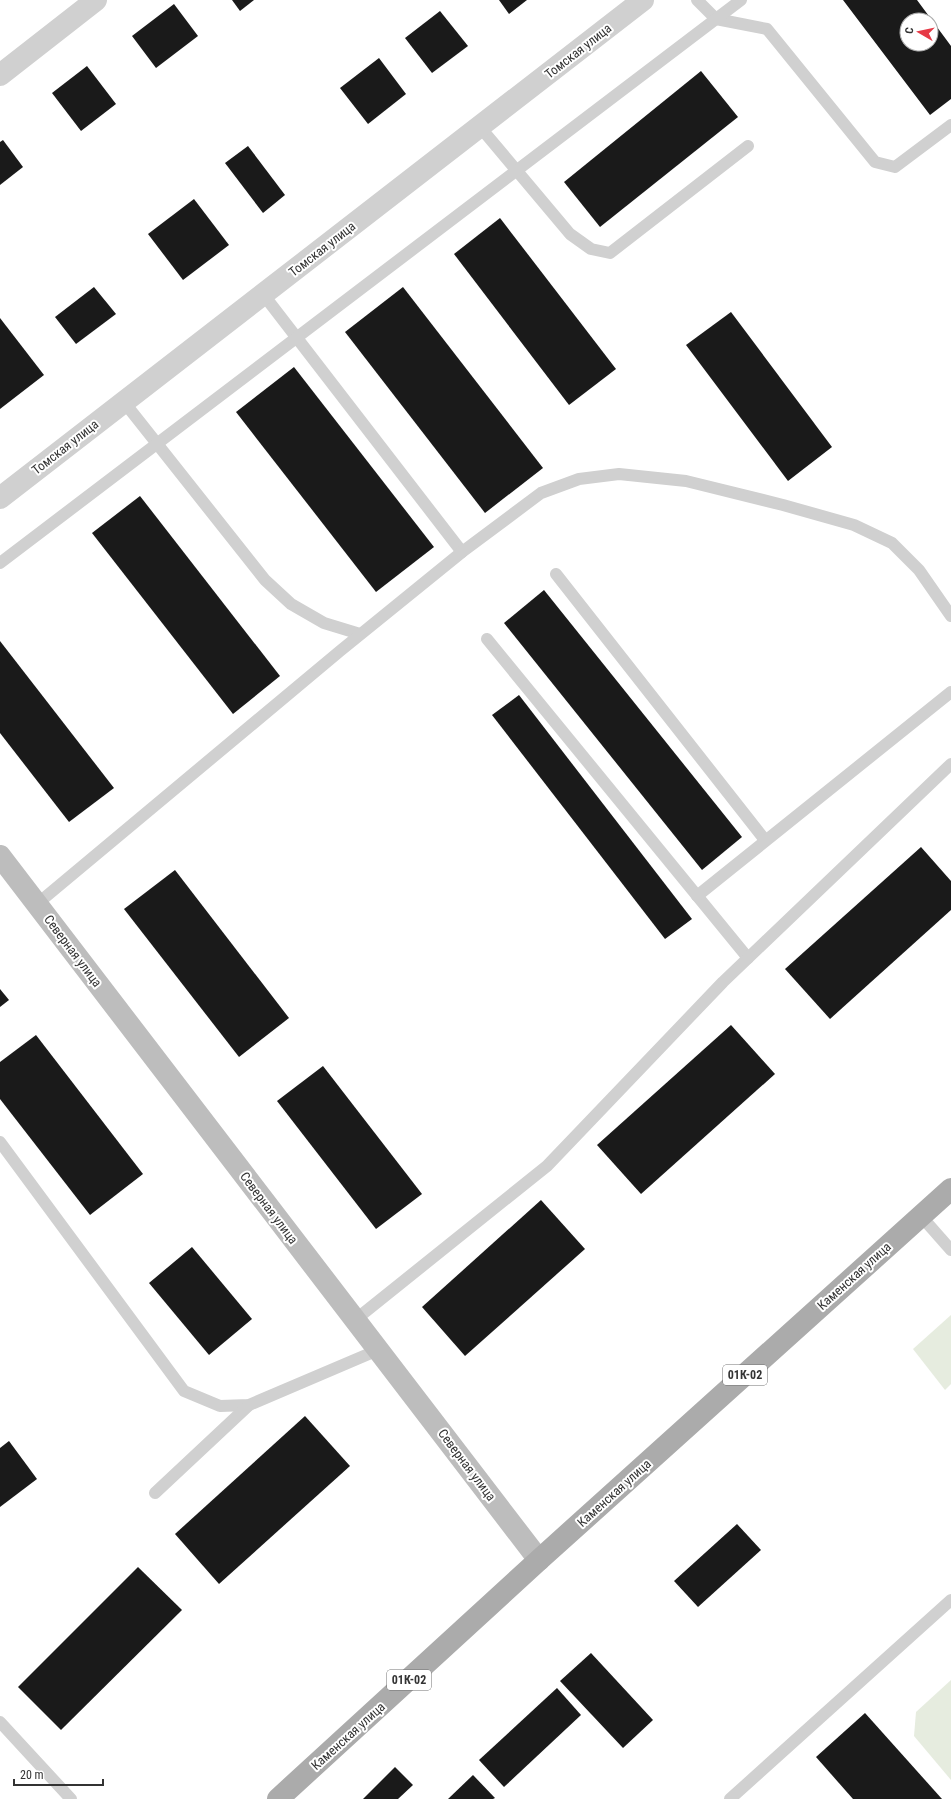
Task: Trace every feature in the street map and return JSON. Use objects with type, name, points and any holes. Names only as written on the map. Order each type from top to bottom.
[{"type":"main road","name":"Каменская улица","points":[[278,1799],[539,1560],[951,1189]]},
{"type":"street","points":[[0,75],[96,0]]},
{"type":"street","name":"Томская улица","points":[[0,498],[644,0]]},
{"type":"street","name":"Северная улица","points":[[0,856],[539,1560]]},
{"type":"lane","points":[[697,0],[716,19],[767,29],[875,162],[895,167],[951,125]]},
{"type":"lane","points":[[0,562],[741,0]]},
{"type":"lane","points":[[480,127],[570,234],[591,249],[610,253],[748,146]]},
{"type":"lane","points":[[263,294],[462,552]]},
{"type":"lane","points":[[124,402],[265,580],[291,604],[324,622],[360,634]]},
{"type":"lane","points":[[37,904],[360,634],[462,552],[541,492],[579,479],[619,474],[686,481],[783,505],[854,525],[892,543],[920,570],[951,616]]},
{"type":"lane","points":[[556,574],[765,840]]},
{"type":"lane","points":[[487,639],[748,958]]},
{"type":"lane","points":[[697,896],[951,692]]},
{"type":"lane","points":[[355,1320],[547,1166],[748,958],[951,764]]},
{"type":"lane","points":[[0,1142],[184,1391],[220,1406],[249,1405]]},
{"type":"lane","points":[[921,1216],[951,1250]]},
{"type":"lane","points":[[155,1493],[249,1405],[378,1350]]},
{"type":"lane","points":[[730,1799],[951,1600]]},
{"type":"lane","points":[[0,1722],[71,1799]]},
{"type":"shaded area","points":[[951,1315],[951,1384],[945,1390],[913,1349]]},
{"type":"shaded area","points":[[951,1680],[951,1780],[914,1736],[916,1712]]},
{"type":"building","points":[[232,0],[254,0],[240,11]]},
{"type":"building","points":[[499,0],[527,0],[509,14]]},
{"type":"building","points":[[843,0],[917,0],[926,12],[899,12],[899,52],[939,52],[939,30],[951,46],[951,99],[930,115]]},
{"type":"building","points":[[174,4],[198,36],[156,68],[132,36]]},
{"type":"building","points":[[440,11],[468,46],[432,73],[405,38]]},
{"type":"building","points":[[379,58],[406,94],[368,124],[340,88]]},
{"type":"building","points":[[87,66],[116,104],[81,131],[52,93]]},
{"type":"building","points":[[701,71],[738,117],[600,227],[564,182]]},
{"type":"building","points":[[3,140],[23,167],[0,185],[0,142]]},
{"type":"building","points":[[248,146],[285,195],[263,213],[225,163]]},
{"type":"building","points":[[194,199],[229,245],[183,280],[148,234]]},
{"type":"building","points":[[500,218],[616,369],[569,405],[454,254]]},
{"type":"building","points":[[94,287],[116,314],[76,344],[55,317]]},
{"type":"building","points":[[403,287],[543,468],[485,513],[345,332]]},
{"type":"building","points":[[731,312],[832,447],[788,481],[686,345]]},
{"type":"building","points":[[0,318],[44,375],[0,409]]},
{"type":"building","points":[[294,367],[434,547],[376,592],[236,412]]},
{"type":"building","points":[[140,496],[280,676],[233,714],[92,533]]},
{"type":"building","points":[[544,590],[742,837],[702,870],[504,623]]},
{"type":"building","points":[[0,641],[114,788],[69,822],[0,733]]},
{"type":"building","points":[[519,695],[692,919],[665,939],[492,715]]},
{"type":"building","points":[[921,847],[951,881],[951,910],[830,1019],[785,969]]},
{"type":"building","points":[[175,870],[289,1018],[239,1057],[124,909]]},
{"type":"building","points":[[0,989],[9,1000],[0,1007]]},
{"type":"building","points":[[731,1025],[775,1074],[641,1194],[597,1145]]},
{"type":"building","points":[[36,1035],[143,1174],[90,1215],[0,1099],[0,1062]]},
{"type":"building","points":[[323,1066],[422,1194],[376,1229],[277,1101]]},
{"type":"building","points":[[541,1200],[585,1249],[465,1356],[422,1307]]},
{"type":"building","points":[[192,1247],[252,1319],[209,1355],[149,1283]]},
{"type":"building","points":[[305,1416],[350,1466],[219,1584],[175,1534]]},
{"type":"building","points":[[9,1441],[37,1479],[0,1507],[0,1448]]},
{"type":"building","points":[[737,1524],[761,1550],[698,1607],[674,1581]]},
{"type":"building","points":[[138,1567],[182,1610],[61,1730],[18,1687]]},
{"type":"building","points":[[591,1653],[653,1720],[623,1748],[560,1681]]},
{"type":"building","points":[[557,1688],[581,1715],[504,1787],[479,1760]]},
{"type":"building","points":[[865,1713],[942,1799],[853,1799],[816,1757]]},
{"type":"building","points":[[395,1767],[413,1785],[398,1799],[363,1799]]},
{"type":"building","points":[[473,1775],[495,1798],[448,1799]]}]
